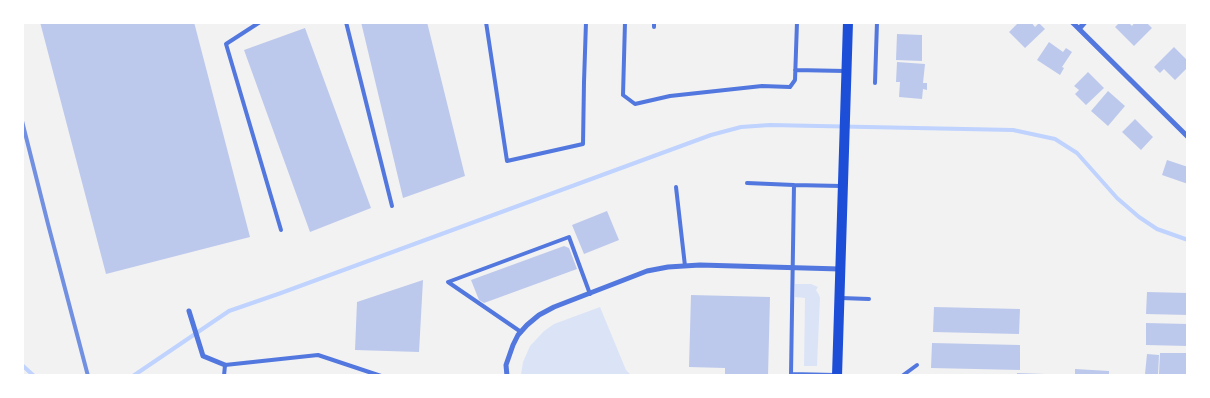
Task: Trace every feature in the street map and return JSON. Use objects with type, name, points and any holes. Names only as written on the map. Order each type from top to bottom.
[{"type":"main road","points":[[838,376],[848,22]]},
{"type":"street","points":[[1072,22],[1188,136]]},
{"type":"street","points":[[1079,29],[1085,22]]},
{"type":"street","points":[[506,376],[506,366],[512,345],[527,325],[539,314],[647,271],[668,267],[700,265],[840,270]]},
{"type":"street","points":[[188,311],[203,356],[225,365]]},
{"type":"lane","points":[[260,22],[226,44],[281,230]]},
{"type":"lane","points":[[346,22],[392,206]]},
{"type":"lane","points":[[486,22],[507,161],[583,144],[586,22]]},
{"type":"lane","points":[[625,22],[623,95],[634,104],[670,96],[762,86],[790,87],[795,80],[796,22]]},
{"type":"lane","points":[[875,83],[877,22]]},
{"type":"lane","points":[[795,70],[846,72]]},
{"type":"lane","points":[[747,183],[843,186]]},
{"type":"lane","points":[[794,185],[791,375],[838,376]]},
{"type":"lane","points":[[676,187],[684,266]]},
{"type":"lane","points":[[521,332],[448,282],[569,237],[590,294]]},
{"type":"lane","points":[[839,298],[868,298]]},
{"type":"lane","points":[[224,376],[225,365],[318,355],[381,376]]},
{"type":"lane","points":[[902,376],[917,365]]},
{"type":"shaded area","points":[[795,284],[811,284],[818,287],[816,290],[820,298],[817,366],[804,366],[805,298],[795,297]]},
{"type":"shaded area","points":[[600,307],[626,370],[631,375],[521,374],[523,362],[530,346],[544,331],[554,324]]},
{"type":"building","points":[[40,22],[194,22],[250,237],[106,274]]},
{"type":"building","points":[[361,22],[427,22],[465,176],[403,198]]},
{"type":"building","points":[[1019,22],[1031,22],[1035,27],[1039,23],[1045,29],[1025,48],[1009,32]]},
{"type":"building","points":[[1120,22],[1128,22],[1132,26],[1135,22],[1146,22],[1152,28],[1134,46],[1115,27]]},
{"type":"building","points":[[305,28],[371,208],[310,232],[244,50]]},
{"type":"building","points":[[897,34],[922,35],[922,61],[896,60]]},
{"type":"building","points":[[1049,42],[1063,52],[1066,48],[1072,52],[1062,67],[1064,68],[1060,75],[1037,60]]},
{"type":"building","points":[[1174,47],[1188,61],[1188,67],[1175,80],[1164,69],[1160,73],[1154,67]]},
{"type":"building","points":[[897,62],[925,64],[923,83],[927,83],[927,90],[923,89],[922,99],[899,97],[900,82],[896,82]]},
{"type":"building","points":[[1088,72],[1104,88],[1086,105],[1075,94],[1079,90],[1074,86]]},
{"type":"building","points":[[1108,91],[1125,106],[1108,126],[1091,111]]},
{"type":"building","points":[[1135,119],[1153,137],[1141,150],[1122,132]]},
{"type":"building","points":[[1167,160],[1188,167],[1188,184],[1162,175]]},
{"type":"building","points":[[607,211],[619,240],[584,254],[572,225]]},
{"type":"building","points":[[564,246],[569,248],[577,269],[484,303],[479,300],[471,280]]},
{"type":"building","points":[[423,280],[419,352],[355,350],[357,302]]},
{"type":"building","points":[[1147,292],[1188,293],[1188,315],[1146,314]]},
{"type":"building","points":[[691,295],[770,297],[768,376],[725,376],[725,368],[689,367]]},
{"type":"building","points":[[934,307],[1020,309],[1019,334],[933,332]]},
{"type":"building","points":[[1146,323],[1188,324],[1188,346],[1146,345]]},
{"type":"building","points":[[932,343],[1020,345],[1020,370],[931,368]]},
{"type":"building","points":[[1160,353],[1188,353],[1188,375],[1159,374]]},
{"type":"building","points":[[1147,354],[1159,355],[1158,375],[1145,374]]},
{"type":"building","points":[[1075,369],[1109,371],[1109,376],[1075,376]]},
{"type":"building","points":[[1017,373],[1045,374],[1045,376],[1017,376]]},
{"type":"waterway","points":[[133,376],[229,311],[711,135],[741,127],[770,125],[1013,130],[1055,139],[1077,153],[1117,198],[1139,217],[1157,229],[1188,240]]},
{"type":"waterway","points":[[22,365],[34,376]]},
{"type":"railway","points":[[22,121],[88,376]]}]
